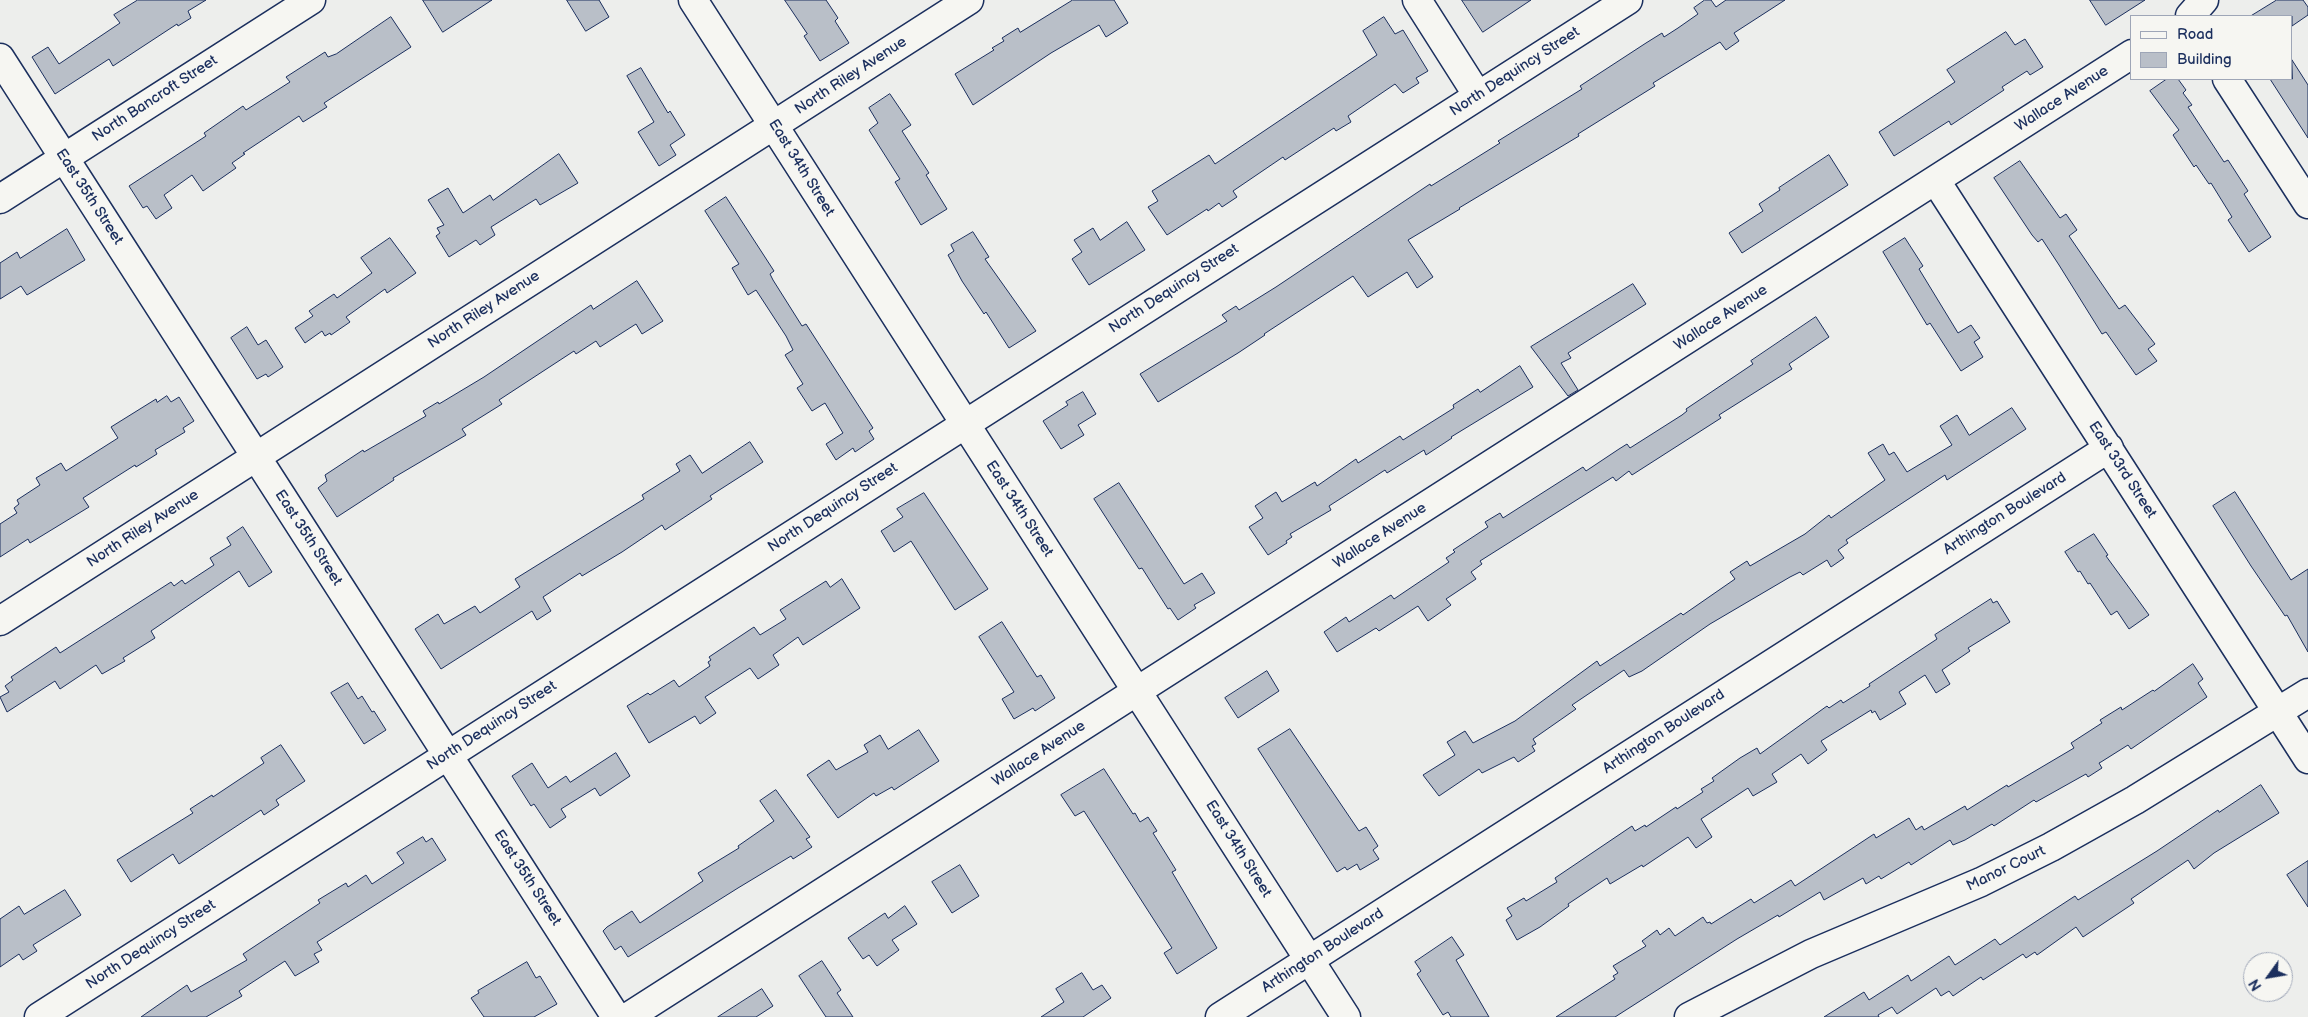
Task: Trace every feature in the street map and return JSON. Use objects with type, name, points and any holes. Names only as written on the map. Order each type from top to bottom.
[{"type":"street","name":"North Bancroft Street","points":[[0,199],[311,0]]},
{"type":"street","name":"East 34th Street","points":[[693,0],[963,424],[1138,692],[1346,1017]]},
{"type":"street","name":"North Riley Avenue","points":[[0,621],[968,0]]},
{"type":"street","points":[[1417,0],[1478,96]]},
{"type":"street","name":"North Dequincy Street","points":[[39,1017],[1628,0]]},
{"type":"street","points":[[2176,0],[2187,15]]},
{"type":"street","points":[[2189,15],[2204,0]]},
{"type":"street","name":"Wallace Avenue","points":[[628,1017],[2130,55]]},
{"type":"street","name":"East 35th Street","points":[[0,58],[616,1017]]},
{"type":"street","points":[[2228,80],[2304,188]]},
{"type":"street","name":"East 33rd Street","points":[[1936,181],[2308,759]]},
{"type":"street","name":"Arthington Boulevard","points":[[1220,1017],[2109,448]]},
{"type":"street","name":"Manor Court","points":[[1689,1017],[1811,954],[1964,890],[2051,847],[2126,805],[2308,693]]},
{"type":"building","points":[[138,0],[206,0],[188,11],[191,18],[178,26],[177,24],[113,66],[109,59],[55,94],[32,57],[48,47],[59,64],[120,23],[114,15]]},
{"type":"building","points":[[423,0],[492,0],[443,32]]},
{"type":"building","points":[[567,0],[599,0],[609,17],[586,31]]},
{"type":"building","points":[[785,0],[826,0],[838,18],[835,21],[849,43],[820,61],[804,36],[807,34]]},
{"type":"building","points":[[1073,0],[1114,0],[1128,23],[1106,37],[1099,25],[1051,53],[973,105],[955,74],[994,50],[992,48],[1004,41],[1002,38],[1018,28],[1020,32]]},
{"type":"building","points":[[1462,0],[1531,0],[1483,32]]},
{"type":"building","points":[[1705,0],[1711,0],[1716,7],[1726,0],[1785,0],[1734,33],[1739,41],[1726,50],[1720,42],[1653,83],[1655,86],[1578,134],[1579,136],[1408,240],[1433,277],[1417,288],[1407,272],[1368,297],[1353,276],[1238,353],[1158,402],[1140,374],[1227,321],[1222,315],[1236,306],[1239,310],[1276,287],[1430,184],[1431,186],[1500,143],[1498,141],[1582,89],[1580,86],[1646,43],[1662,33],[1664,37],[1678,28],[1698,14],[1694,8]]},
{"type":"building","points":[[2090,0],[2145,0],[2106,25]]},
{"type":"building","points":[[2277,0],[2303,0],[2308,7],[2308,15],[2293,25],[2293,15],[2253,15]]},
{"type":"building","points":[[391,17],[411,47],[324,103],[327,107],[303,122],[299,116],[243,153],[245,154],[232,163],[236,168],[203,191],[192,175],[164,195],[172,208],[156,219],[147,206],[143,208],[129,186],[206,136],[204,133],[243,106],[246,110],[290,82],[286,77],[325,52],[328,57],[336,54]]},
{"type":"building","points":[[1384,17],[1395,34],[1403,30],[1428,71],[1416,78],[1419,83],[1403,93],[1395,84],[1348,116],[1351,122],[1336,131],[1334,128],[1285,160],[1283,157],[1233,191],[1237,197],[1222,207],[1219,203],[1208,211],[1207,209],[1167,235],[1148,207],[1158,201],[1152,191],[1209,155],[1215,164],[1377,55],[1363,31]]},
{"type":"building","points":[[2006,32],[2015,45],[2025,39],[2043,67],[2030,75],[2027,71],[2002,87],[2004,90],[1951,125],[1949,121],[1894,156],[1879,132],[1955,82],[1947,70]]},
{"type":"building","points":[[2293,62],[2308,85],[2308,138],[2271,80],[2293,80]]},
{"type":"building","points":[[641,68],[668,113],[670,111],[685,135],[670,145],[676,155],[659,166],[638,132],[654,122],[627,76]]},
{"type":"building","points":[[2166,80],[2179,80],[2186,90],[2183,93],[2192,105],[2188,107],[2224,162],[2228,160],[2248,191],[2244,194],[2271,237],[2249,252],[2228,220],[2232,217],[2211,183],[2209,184],[2196,165],[2194,167],[2173,135],[2179,130],[2150,91]]},
{"type":"building","points":[[890,94],[911,125],[902,131],[929,173],[926,175],[947,209],[921,225],[895,182],[900,179],[869,130],[878,123],[869,108]]},
{"type":"building","points":[[559,154],[578,183],[540,205],[536,199],[491,227],[495,235],[480,245],[476,240],[449,257],[436,236],[440,233],[437,228],[444,225],[428,200],[448,188],[463,213],[490,195],[493,200]]},
{"type":"building","points":[[1829,155],[1848,185],[1742,253],[1729,233],[1763,211],[1759,204],[1780,190],[1779,188]]},
{"type":"building","points":[[2020,161],[2060,218],[2066,214],[2077,230],[2069,236],[2119,309],[2125,305],[2155,344],[2148,349],[2157,361],[2136,375],[2106,332],[2102,334],[2042,239],[2038,242],[2032,235],[1994,178]]},
{"type":"building","points":[[726,197],[774,271],[770,274],[773,280],[802,326],[806,324],[873,428],[869,431],[874,439],[855,452],[853,448],[836,460],[826,444],[843,433],[825,403],[812,411],[797,388],[803,384],[785,355],[793,350],[786,336],[756,290],[748,295],[732,268],[739,264],[705,211]]},
{"type":"building","points":[[1127,222],[1145,250],[1089,285],[1072,259],[1082,252],[1074,240],[1093,228],[1100,240]]},
{"type":"building","points":[[67,229],[85,260],[27,295],[21,286],[0,299],[0,263],[17,252],[20,258]]},
{"type":"building","points":[[973,232],[989,257],[985,259],[1036,331],[1009,348],[986,312],[984,314],[962,281],[948,255],[954,251],[951,245]]},
{"type":"building","points":[[390,238],[416,273],[387,293],[385,289],[346,317],[350,322],[331,335],[330,333],[325,336],[322,331],[305,343],[295,328],[313,316],[309,311],[334,294],[337,298],[372,273],[361,258]]},
{"type":"building","points":[[1905,238],[1923,266],[1919,269],[1958,333],[1971,325],[1980,338],[1974,342],[1983,357],[1961,371],[1930,323],[1927,325],[1883,252]]},
{"type":"building","points":[[637,281],[663,321],[642,334],[636,324],[600,347],[596,341],[576,354],[574,351],[499,400],[502,404],[462,429],[466,435],[393,478],[394,480],[337,517],[318,488],[327,481],[325,475],[363,450],[364,452],[426,416],[423,411],[438,402],[439,404],[484,377],[591,305],[593,309]]},
{"type":"building","points":[[1633,284],[1646,304],[1568,353],[1571,358],[1561,363],[1578,390],[1568,396],[1531,347]]},
{"type":"building","points":[[1816,317],[1829,337],[1789,364],[1792,369],[1719,415],[1721,418],[1632,475],[1629,471],[1616,481],[1613,477],[1480,561],[1482,564],[1471,572],[1476,579],[1446,599],[1451,605],[1428,621],[1418,606],[1379,631],[1376,628],[1337,652],[1324,632],[1346,617],[1349,622],[1391,595],[1394,599],[1449,562],[1446,558],[1455,552],[1453,550],[1488,527],[1485,522],[1500,513],[1503,518],[1583,467],[1586,471],[1627,444],[1630,448],[1682,415],[1687,411],[1686,409],[1753,364],[1751,361]]},
{"type":"building","points":[[247,327],[258,345],[266,340],[283,367],[268,377],[266,374],[257,379],[231,338]]},
{"type":"building","points":[[1520,366],[1533,387],[1451,437],[1426,455],[1424,450],[1387,473],[1385,470],[1329,506],[1331,510],[1290,534],[1292,537],[1286,541],[1287,543],[1268,555],[1249,527],[1263,518],[1255,506],[1276,492],[1282,502],[1315,482],[1317,486],[1356,459],[1358,463],[1400,436],[1403,440],[1454,408],[1453,405],[1478,389],[1480,392]]},
{"type":"building","points":[[1083,392],[1096,414],[1078,425],[1084,435],[1061,449],[1043,421],[1068,405],[1066,402]]},
{"type":"building","points":[[167,396],[171,402],[179,397],[194,421],[183,428],[185,432],[155,450],[157,454],[136,467],[135,465],[83,498],[89,507],[30,543],[28,539],[0,557],[0,524],[17,513],[14,508],[19,504],[17,500],[40,485],[36,478],[61,463],[66,471],[118,438],[111,427],[156,399],[157,402]]},
{"type":"building","points":[[2012,408],[2026,429],[1947,480],[1945,475],[1846,540],[1848,543],[1838,550],[1844,558],[1831,567],[1827,560],[1803,575],[1800,572],[1710,624],[1642,671],[1629,677],[1624,670],[1572,705],[1576,709],[1533,739],[1536,744],[1532,746],[1535,751],[1518,762],[1514,757],[1482,773],[1479,769],[1439,796],[1423,775],[1455,755],[1447,742],[1465,731],[1473,743],[1515,721],[1597,661],[1600,666],[1681,613],[1683,615],[1735,579],[1730,572],[1747,561],[1750,566],[1805,534],[1829,515],[1831,518],[1885,480],[1868,453],[1883,444],[1889,455],[1894,452],[1907,472],[1952,445],[1940,426],[1957,415],[1969,435]]},
{"type":"building","points":[[750,442],[763,462],[710,496],[712,499],[665,530],[662,525],[622,552],[582,576],[580,573],[543,597],[551,611],[537,620],[532,611],[441,669],[415,629],[438,614],[444,624],[475,606],[480,613],[520,587],[515,579],[644,499],[642,495],[680,471],[676,464],[690,455],[702,473]]},
{"type":"building","points":[[1119,483],[1184,584],[1202,573],[1215,593],[1194,605],[1196,608],[1178,620],[1170,608],[1168,609],[1142,568],[1139,569],[1094,499]]},
{"type":"building","points":[[2235,492],[2291,580],[2308,569],[2308,652],[2287,615],[2285,616],[2251,566],[2213,506]]},
{"type":"building","points":[[924,493],[988,589],[955,610],[911,541],[894,552],[881,531],[903,517],[897,509]]},
{"type":"building","points":[[243,527],[272,572],[249,587],[239,571],[151,631],[155,638],[123,658],[125,661],[102,674],[96,665],[60,689],[55,681],[7,712],[0,697],[9,692],[5,686],[13,680],[11,677],[56,647],[60,653],[171,582],[174,586],[182,580],[185,584],[214,565],[210,558],[231,545],[227,538]]},
{"type":"building","points":[[2094,534],[2108,555],[2106,556],[2149,615],[2129,629],[2117,611],[2111,615],[2090,583],[2088,584],[2080,571],[2078,572],[2065,552]]},
{"type":"building","points":[[842,579],[860,608],[803,645],[798,637],[773,655],[779,665],[758,679],[750,668],[705,697],[716,713],[700,724],[695,716],[649,743],[627,706],[648,693],[650,695],[674,680],[679,687],[710,666],[708,662],[711,660],[709,657],[754,627],[760,635],[786,619],[780,610],[826,581],[830,587]]},
{"type":"building","points":[[1991,599],[1993,603],[1997,601],[2010,622],[1968,648],[1970,651],[1942,670],[1950,684],[1936,693],[1925,675],[1899,692],[1906,704],[1880,720],[1875,711],[1872,713],[1871,710],[1821,741],[1827,750],[1808,764],[1801,754],[1772,774],[1777,782],[1753,796],[1748,788],[1701,819],[1712,837],[1696,848],[1688,837],[1643,867],[1642,865],[1610,884],[1607,878],[1568,904],[1569,906],[1540,927],[1517,940],[1506,920],[1512,916],[1507,908],[1524,898],[1526,901],[1557,882],[1555,878],[1632,826],[1635,831],[1645,825],[1646,827],[1676,807],[1677,809],[1703,792],[1701,789],[1714,781],[1712,778],[1740,758],[1757,748],[1760,754],[1827,706],[1829,708],[1841,700],[1843,703],[1870,686],[1869,684],[1937,639],[1935,635]]},
{"type":"building","points":[[1002,622],[1037,677],[1041,675],[1055,698],[1035,711],[1033,708],[1014,719],[1002,699],[1014,692],[979,637]]},
{"type":"building","points":[[2193,664],[2203,679],[2198,683],[2207,697],[2131,749],[2128,745],[2099,763],[2102,768],[2088,777],[2086,774],[2036,802],[2034,800],[1994,826],[1992,824],[1965,840],[1953,845],[1950,840],[1911,865],[1909,862],[1881,879],[1879,876],[1866,884],[1863,878],[1824,900],[1820,892],[1779,917],[1778,915],[1737,939],[1615,1017],[1556,1017],[1615,979],[1613,976],[1618,973],[1613,966],[1646,946],[1642,941],[1657,930],[1660,935],[1669,928],[1675,936],[1703,917],[1707,923],[1710,922],[1711,924],[1751,899],[1754,903],[1791,880],[1795,886],[1874,834],[1876,838],[1909,818],[1916,830],[1922,826],[1924,830],[1965,806],[1967,810],[2007,785],[2008,787],[2074,748],[2071,743],[2102,723],[2100,720],[2121,707],[2122,710],[2154,691]]},
{"type":"building","points":[[1267,671],[1279,691],[1238,718],[1225,698]]},
{"type":"building","points":[[348,683],[358,699],[362,696],[386,730],[364,744],[331,693]]},
{"type":"building","points":[[1290,729],[1359,831],[1366,827],[1378,846],[1373,850],[1379,859],[1360,870],[1357,864],[1347,870],[1345,867],[1337,872],[1258,749]]},
{"type":"building","points":[[919,730],[939,761],[894,790],[892,787],[876,796],[874,793],[838,818],[807,775],[829,760],[836,770],[868,752],[864,745],[880,735],[888,749]]},
{"type":"building","points":[[281,745],[305,781],[276,800],[279,805],[264,815],[261,810],[179,864],[173,854],[131,882],[117,860],[193,813],[190,809],[212,795],[213,797],[264,763],[261,758]]},
{"type":"building","points":[[616,753],[630,776],[600,796],[595,788],[561,809],[566,817],[550,828],[534,804],[531,806],[512,776],[532,763],[548,788],[566,776],[570,782]]},
{"type":"building","points":[[1104,769],[1133,814],[1135,813],[1140,822],[1148,817],[1157,831],[1153,833],[1176,870],[1172,872],[1217,948],[1177,974],[1164,953],[1172,948],[1084,811],[1075,816],[1061,795]]},
{"type":"building","points":[[2261,785],[2279,813],[2214,853],[2194,869],[2188,860],[2131,899],[2134,903],[2083,937],[2076,927],[2037,955],[2035,952],[2026,958],[2023,954],[1983,980],[1981,977],[1953,996],[1949,991],[1941,996],[1936,988],[1897,1014],[1892,1007],[1878,1015],[1879,1017],[1824,1017],[1864,992],[1869,1000],[1908,975],[1911,981],[1949,956],[1955,965],[1995,939],[2000,945],[2075,896],[2078,900],[2157,851],[2218,810],[2219,812]]},
{"type":"building","points":[[776,790],[810,837],[806,839],[812,847],[793,859],[791,856],[628,957],[621,946],[615,950],[603,931],[607,927],[632,911],[640,923],[703,881],[698,873],[739,848],[738,846],[774,821],[760,801]]},
{"type":"building","points":[[423,837],[426,842],[432,838],[446,860],[317,942],[322,950],[314,954],[319,962],[295,976],[285,961],[239,991],[242,996],[206,1017],[141,1017],[187,985],[191,992],[247,960],[243,954],[320,903],[318,900],[346,883],[348,887],[366,875],[372,884],[404,863],[397,853]]},
{"type":"building","points":[[2308,861],[2308,907],[2287,875]]},
{"type":"building","points":[[960,865],[979,896],[952,913],[932,882]]},
{"type":"building","points":[[65,890],[81,915],[33,945],[37,951],[23,960],[19,954],[0,967],[0,919],[19,906],[24,914]]},
{"type":"building","points":[[905,906],[917,924],[892,940],[899,950],[877,966],[869,955],[863,959],[848,938],[885,913],[888,918]]},
{"type":"building","points":[[1452,937],[1464,955],[1456,960],[1489,1017],[1451,1017],[1448,1012],[1443,1015],[1417,974],[1421,971],[1415,962]]},
{"type":"building","points":[[822,961],[841,990],[837,993],[853,1017],[826,1017],[799,976]]},
{"type":"building","points":[[527,962],[536,978],[540,976],[557,1004],[534,1017],[484,1017],[471,998],[479,993],[478,991]]},
{"type":"building","points":[[1082,973],[1093,990],[1102,985],[1111,998],[1083,1017],[1041,1017],[1064,1002],[1056,989]]},
{"type":"building","points":[[762,989],[773,1006],[756,1017],[718,1017]]}]
